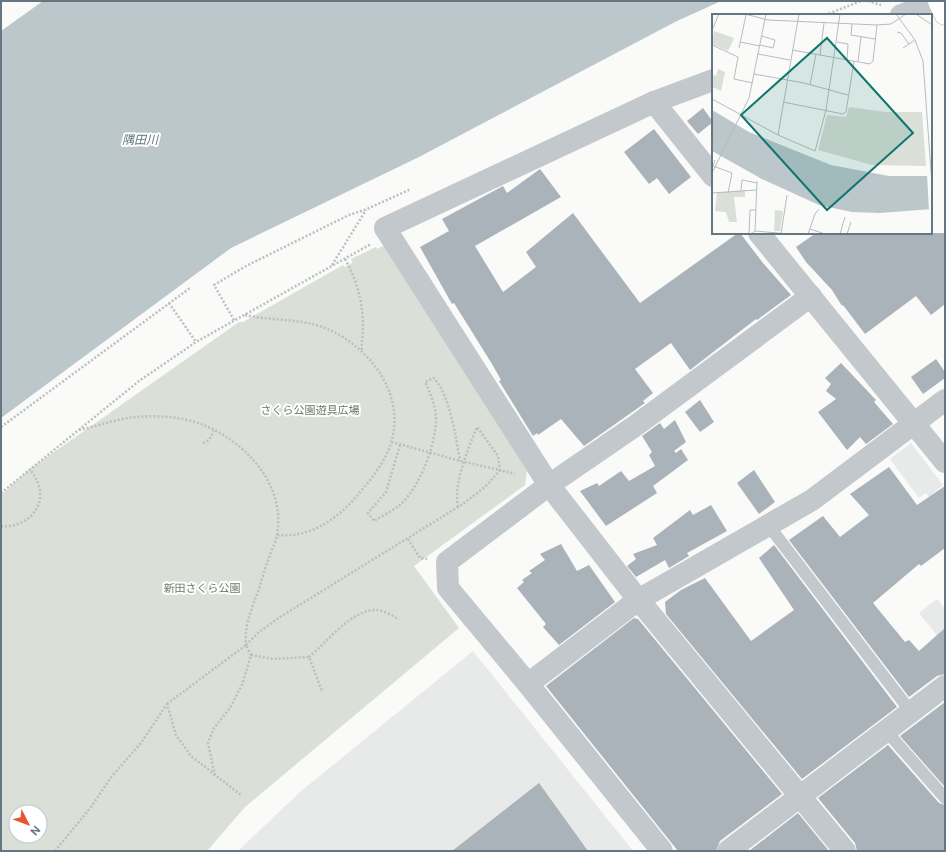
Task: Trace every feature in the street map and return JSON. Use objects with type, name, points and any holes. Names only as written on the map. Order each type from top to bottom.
[{"type":"street","points":[[903,14],[939,1],[945,14]]},
{"type":"street","points":[[712,80],[654,102],[384,228],[549,485],[638,600],[845,851]]},
{"type":"street","points":[[654,102],[712,175]]},
{"type":"street","points":[[760,234],[945,462]]},
{"type":"street","points":[[662,851],[528,684],[448,588],[447,562],[549,485],[635,426],[810,296]]},
{"type":"street","points":[[528,684],[638,600],[812,500],[945,400]]},
{"type":"street","points":[[729,851],[800,796],[887,732],[945,686]]},
{"type":"lane","points":[[769,526],[911,712]]},
{"type":"lane","points":[[887,732],[945,798]]},
{"type":"path","points":[[828,14],[861,1]]},
{"type":"path","points":[[234,320],[214,285],[246,266],[349,215],[367,209],[332,266]]},
{"type":"path","points":[[1,494],[139,381],[196,342],[371,244]]},
{"type":"path","points":[[345,259],[353,273],[360,298],[363,326],[361,344],[362,352]]},
{"type":"path","points":[[1,427],[190,288]]},
{"type":"path","points":[[169,304],[196,342]]},
{"type":"path","points":[[244,314],[262,319],[302,322],[325,328],[362,352],[375,364],[390,390],[395,415],[392,442],[382,463],[345,510],[330,521],[299,536],[277,535]]},
{"type":"path","points":[[400,444],[386,492],[368,513],[374,520],[400,506],[422,475],[429,453],[436,420],[431,394],[425,382],[434,378],[446,401],[460,461]]},
{"type":"path","points":[[78,431],[137,417],[188,421],[214,431],[237,444],[255,462],[267,478],[276,499],[277,535],[244,633],[246,645],[251,655],[242,685],[230,708],[214,728],[208,743],[215,776]]},
{"type":"path","points":[[55,851],[91,808],[112,776],[141,743],[167,704],[246,645],[259,632],[280,617],[408,539],[458,507],[486,486],[500,470],[498,456],[477,427],[464,462],[456,496],[458,507]]},
{"type":"path","points":[[203,443],[209,440],[214,431]]},
{"type":"path","points":[[392,442],[429,453],[519,475]]},
{"type":"path","points":[[1,526],[11,528],[18,526],[36,512],[40,503],[39,484],[30,469]]},
{"type":"path","points":[[408,539],[420,558]]},
{"type":"path","points":[[251,655],[273,659],[309,657],[351,618],[363,612],[376,610],[398,619]]},
{"type":"path","points":[[309,657],[322,691]]},
{"type":"path","points":[[167,704],[176,736],[191,756],[241,795]]},
{"type":"shaded area","points":[[911,443],[943,485],[929,497],[926,493],[919,498],[890,459]]},
{"type":"shaded area","points":[[937,599],[945,609],[945,645],[919,613]]},
{"type":"shaded area","points":[[473,651],[633,851],[238,851],[300,792]]},
{"type":"green space","name":"新田さくら公園","points":[[385,245],[527,471],[525,485],[414,566],[459,628],[245,807],[207,851],[1,851],[1,495],[30,469],[239,322],[243,322],[343,265],[345,267],[352,263],[351,259],[376,247],[377,249]]},
{"type":"water","name":"隅田川","points":[[43,1],[721,1],[675,22],[419,157],[231,248],[1,418],[1,31]]},
{"type":"building","points":[[703,108],[712,123],[698,134],[687,121]]},
{"type":"building","points":[[654,129],[691,177],[669,194],[657,178],[649,184],[624,152]]},
{"type":"building","points":[[540,169],[561,197],[475,246],[503,292],[536,267],[526,252],[573,213],[640,303],[737,234],[741,234],[763,263],[791,295],[757,320],[756,319],[690,370],[671,343],[635,369],[653,393],[643,401],[645,403],[584,446],[561,419],[538,435],[537,433],[533,436],[499,381],[501,380],[492,364],[454,303],[452,304],[420,247],[449,231],[442,219],[503,186],[507,193]]},
{"type":"building","points":[[945,233],[945,304],[931,315],[916,296],[865,334],[843,305],[842,306],[832,290],[806,262],[796,247],[815,234]]},
{"type":"building","points":[[936,359],[945,372],[945,378],[923,394],[911,377]]},
{"type":"building","points":[[841,363],[876,400],[874,402],[893,424],[866,444],[860,437],[847,450],[818,412],[836,399],[826,391],[831,384],[825,378]]},
{"type":"building","points":[[700,400],[714,422],[700,432],[685,412]]},
{"type":"building","points":[[675,420],[686,442],[674,451],[676,453],[681,449],[688,460],[653,486],[657,493],[606,526],[580,491],[597,483],[599,486],[621,471],[629,481],[655,466],[649,455],[652,452],[642,436],[660,423],[664,429]]},
{"type":"building","points":[[889,467],[917,505],[945,486],[945,548],[921,566],[919,564],[873,603],[905,642],[909,640],[919,651],[945,628],[945,674],[937,676],[909,697],[789,540],[823,516],[840,537],[869,515],[850,494]]},
{"type":"building","points":[[754,470],[775,502],[759,514],[737,483]]},
{"type":"building","points":[[711,505],[727,531],[687,553],[689,556],[669,568],[665,560],[636,577],[627,566],[636,559],[633,554],[657,545],[653,538],[690,510],[693,515]]},
{"type":"building","points":[[561,544],[577,571],[589,565],[615,602],[559,645],[543,627],[546,624],[517,588],[524,582],[522,580],[532,573],[529,571],[545,560],[540,554]]},
{"type":"building","points":[[774,545],[897,707],[802,779],[666,614],[665,602],[681,590],[705,578],[751,641],[794,610],[759,558]]},
{"type":"building","points":[[634,618],[638,619],[782,794],[720,841],[716,851],[678,851],[546,686]]},
{"type":"building","points":[[945,702],[945,787],[900,736]]},
{"type":"building","points":[[888,745],[939,803],[945,805],[945,851],[857,851],[855,843],[818,798]]},
{"type":"building","points":[[539,783],[588,851],[452,851]]},
{"type":"building","points":[[798,813],[829,851],[749,851]]},
{"type":"park label","name":"さくら公園遊具広場","points":[[310,410]]}]
